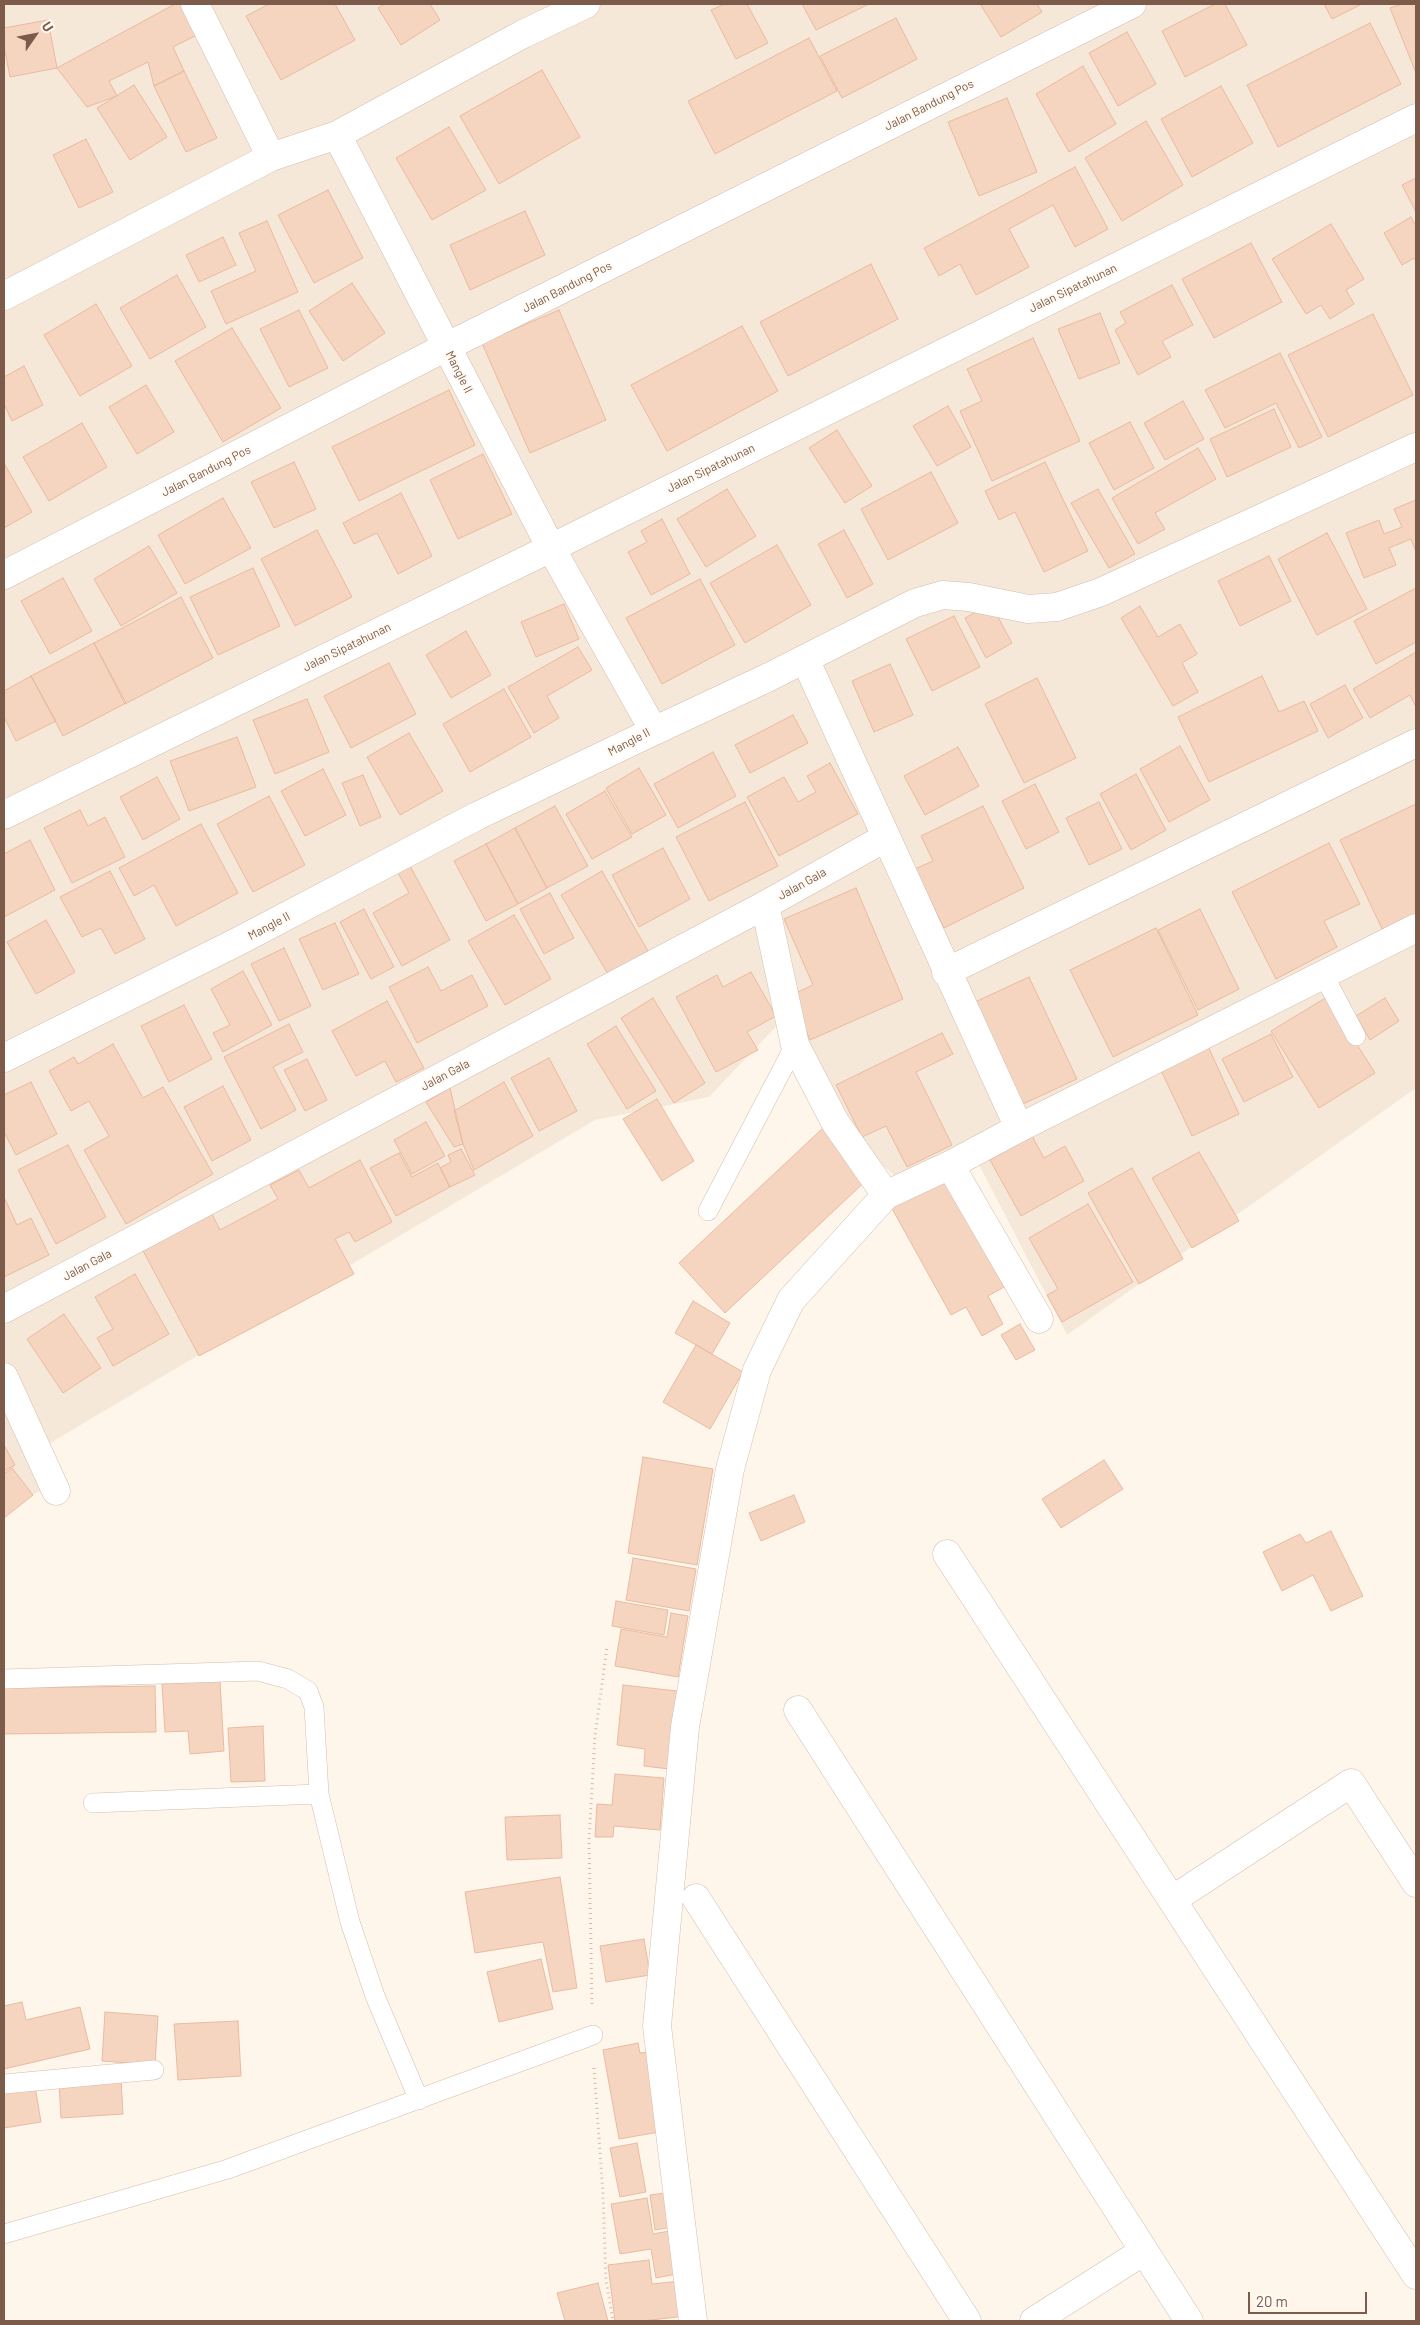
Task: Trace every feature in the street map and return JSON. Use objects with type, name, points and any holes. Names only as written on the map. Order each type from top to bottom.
[{"type":"street","points":[[196,4],[271,157]]},
{"type":"street","points":[[4,296],[271,157],[338,135],[522,34],[586,4]]},
{"type":"street","name":"Jalan Bandung Pos","points":[[4,574],[446,347],[1132,4]]},
{"type":"street","name":"Jalan Sipatahunan","points":[[4,816],[551,548],[1416,118]]},
{"type":"street","name":"Mangle II","points":[[4,1058],[237,942],[477,816],[654,731],[551,548],[338,135]]},
{"type":"street","points":[[654,731],[805,660],[915,603],[943,595],[969,597],[1028,609],[1057,608],[1101,592],[1416,446]]},
{"type":"street","points":[[805,660],[946,972],[1019,1128]]},
{"type":"street","points":[[946,972],[1416,743]]},
{"type":"street","name":"Jalan Gala","points":[[4,1310],[765,905],[885,838]]},
{"type":"street","points":[[765,905],[795,1045],[835,1122],[886,1195]]},
{"type":"street","points":[[693,2321],[657,2026],[685,1726],[730,1469],[756,1370],[791,1300],[886,1195],[950,1166],[1019,1128],[1416,928]]},
{"type":"street","points":[[950,1166],[1039,1319]]},
{"type":"street","points":[[4,1377],[56,1491]]},
{"type":"street","points":[[947,1554],[1416,2274]]},
{"type":"street","points":[[798,1710],[1189,2321]]},
{"type":"street","points":[[1172,1900],[1352,1783],[1416,1882]]},
{"type":"street","points":[[696,1898],[967,2321]]},
{"type":"street","points":[[1034,2321],[1144,2251]]},
{"type":"lane","points":[[1323,974],[1356,1036]]},
{"type":"lane","points":[[708,1211],[795,1045]]},
{"type":"lane","points":[[4,1679],[258,1671],[288,1679],[308,1691],[314,1707],[319,1794],[353,1932],[375,1996],[419,2100]]},
{"type":"lane","points":[[93,1803],[319,1794]]},
{"type":"lane","points":[[4,2234],[228,2169],[593,2035]]},
{"type":"lane","points":[[4,2084],[154,2070]]},
{"type":"path","points":[[607,1647],[595,1736],[590,1841],[593,2035],[603,2194],[606,2281],[612,2321]]},
{"type":"shaded area","points":[[4,4],[1416,4],[1416,1088],[1067,1335],[973,1153],[895,1176],[851,1138],[787,1015],[709,1097],[595,1120],[40,1449],[59,1482],[4,1509]]},
{"type":"building","points":[[175,4],[182,4],[197,35],[173,47],[184,71],[154,86],[148,62],[109,81],[117,96],[87,107],[57,68]]},
{"type":"building","points":[[269,4],[335,4],[355,40],[281,80],[246,16]]},
{"type":"building","points":[[385,4],[430,4],[440,20],[401,45],[378,8]]},
{"type":"building","points":[[725,4],[747,4],[768,43],[736,59],[711,10]]},
{"type":"building","points":[[802,4],[869,4],[816,30]]},
{"type":"building","points":[[980,4],[1037,4],[1042,12],[1001,37]]},
{"type":"building","points":[[1215,4],[1225,4],[1247,45],[1185,77],[1162,31]]},
{"type":"building","points":[[1324,4],[1362,4],[1332,19]]},
{"type":"building","points":[[1402,4],[1416,4],[1416,73],[1390,8]]},
{"type":"building","points":[[896,18],[917,59],[842,98],[820,56]]},
{"type":"building","points":[[48,20],[57,68],[10,77],[4,46],[4,28]]},
{"type":"building","points":[[1370,23],[1401,84],[1278,147],[1247,85]]},
{"type":"building","points":[[1127,32],[1156,84],[1118,106],[1089,53]]},
{"type":"building","points":[[809,38],[837,91],[715,154],[688,101]]},
{"type":"building","points":[[1083,66],[1116,124],[1069,152],[1036,94]]},
{"type":"building","points":[[542,70],[580,137],[499,184],[460,116]]},
{"type":"building","points":[[184,71],[217,138],[186,152],[154,86]]},
{"type":"building","points":[[134,85],[167,137],[130,160],[97,108]]},
{"type":"building","points":[[1221,86],[1253,143],[1192,177],[1161,119]]},
{"type":"building","points":[[1007,98],[1037,172],[979,196],[948,122]]},
{"type":"building","points":[[1146,121],[1183,185],[1122,221],[1085,158]]},
{"type":"building","points":[[449,127],[486,190],[432,220],[396,158]]},
{"type":"building","points":[[86,139],[113,192],[79,208],[53,155]]},
{"type":"building","points":[[1075,167],[1108,229],[1075,247],[1053,205],[1009,229],[1029,267],[976,295],[960,264],[939,276],[924,248]]},
{"type":"building","points":[[1416,178],[1416,212],[1402,185]]},
{"type":"building","points":[[328,190],[363,258],[314,283],[278,215]]},
{"type":"building","points":[[525,211],[545,255],[470,290],[450,245]]},
{"type":"building","points":[[1411,217],[1416,226],[1416,261],[1414,258],[1402,265],[1384,233]]},
{"type":"building","points":[[267,221],[298,292],[226,324],[211,291],[256,271],[239,233]]},
{"type":"building","points":[[1331,224],[1364,279],[1346,290],[1354,304],[1330,319],[1321,305],[1306,314],[1272,259]]},
{"type":"building","points":[[223,237],[236,265],[199,282],[186,255]]},
{"type":"building","points":[[1251,243],[1282,302],[1214,338],[1182,279]]},
{"type":"building","points":[[871,264],[898,319],[788,376],[760,322]]},
{"type":"building","points":[[177,275],[206,327],[150,359],[120,308]]},
{"type":"building","points":[[352,283],[385,333],[343,361],[309,311]]},
{"type":"building","points":[[1172,285],[1193,325],[1162,341],[1171,357],[1138,375],[1115,330],[1126,323],[1120,312]]},
{"type":"building","points":[[96,304],[132,366],[80,396],[44,335]]},
{"type":"building","points":[[299,310],[328,368],[289,387],[260,329]]},
{"type":"building","points":[[559,310],[606,420],[530,453],[482,343]]},
{"type":"building","points":[[1100,313],[1120,363],[1079,379],[1058,329]]},
{"type":"building","points":[[1373,314],[1413,395],[1328,437],[1288,355]]},
{"type":"building","points":[[742,326],[778,391],[667,451],[631,385]]},
{"type":"building","points":[[232,328],[281,408],[223,442],[175,361]]},
{"type":"building","points":[[1033,338],[1080,441],[992,481],[960,411],[982,401],[967,369]]},
{"type":"building","points":[[1280,353],[1322,437],[1299,448],[1276,403],[1225,428],[1205,390]]},
{"type":"building","points":[[24,366],[43,405],[12,421],[4,404],[4,377]]},
{"type":"building","points":[[146,385],[174,432],[137,454],[109,407]]},
{"type":"building","points":[[449,390],[475,445],[359,501],[332,447]]},
{"type":"building","points":[[1183,401],[1204,439],[1165,460],[1144,423]]},
{"type":"building","points":[[948,406],[971,447],[937,466],[913,426]]},
{"type":"building","points":[[1274,409],[1291,447],[1227,477],[1210,439]]},
{"type":"building","points":[[1130,422],[1154,468],[1114,490],[1089,443]]},
{"type":"building","points":[[82,423],[107,467],[49,501],[23,457]]},
{"type":"building","points":[[837,430],[872,486],[845,503],[809,448]]},
{"type":"building","points":[[1198,448],[1216,479],[1155,513],[1165,529],[1138,544],[1112,498]]},
{"type":"building","points":[[483,454],[512,514],[458,539],[430,480]]},
{"type":"building","points":[[294,462],[316,509],[274,528],[251,482]]},
{"type":"building","points":[[1045,462],[1088,551],[1044,572],[1015,512],[999,520],[985,491]]},
{"type":"building","points":[[4,463],[32,512],[4,528]]},
{"type":"building","points":[[931,472],[958,523],[888,560],[861,509]]},
{"type":"building","points":[[727,489],[756,536],[706,567],[677,519]]},
{"type":"building","points":[[1098,489],[1135,554],[1109,568],[1071,503]]},
{"type":"building","points":[[401,493],[432,556],[398,574],[377,533],[354,544],[343,523]]},
{"type":"building","points":[[223,498],[251,548],[185,584],[158,535]]},
{"type":"building","points":[[1416,500],[1416,552],[1411,539],[1389,548],[1396,565],[1364,578],[1346,533],[1379,520],[1384,534],[1402,527],[1394,509]]},
{"type":"building","points":[[662,519],[690,574],[651,595],[628,552],[647,542],[641,531]]},
{"type":"building","points":[[317,530],[352,597],[295,626],[261,559]]},
{"type":"building","points":[[844,530],[873,584],[847,598],[818,544]]},
{"type":"building","points":[[1327,533],[1367,609],[1317,635],[1278,559]]},
{"type":"building","points":[[777,545],[811,605],[745,643],[710,583]]},
{"type":"building","points":[[149,546],[177,593],[121,626],[94,579]]},
{"type":"building","points":[[1269,556],[1291,601],[1240,626],[1218,581]]},
{"type":"building","points":[[253,568],[280,626],[218,655],[190,597]]},
{"type":"building","points":[[63,578],[92,631],[50,654],[21,601]]},
{"type":"building","points":[[700,579],[735,645],[662,684],[626,618]]},
{"type":"building","points":[[1416,588],[1416,642],[1376,664],[1354,621]]},
{"type":"building","points":[[181,597],[213,658],[125,704],[94,643]]},
{"type":"building","points":[[564,604],[579,639],[536,657],[521,622]]},
{"type":"building","points":[[991,604],[1012,643],[986,658],[965,618]]},
{"type":"building","points":[[1140,606],[1158,637],[1180,624],[1197,654],[1182,663],[1198,692],[1173,706],[1121,618]]},
{"type":"building","points":[[954,616],[980,667],[932,691],[906,639]]},
{"type":"building","points":[[466,631],[491,675],[451,698],[426,655]]},
{"type":"building","points":[[94,643],[126,703],[63,736],[31,676]]},
{"type":"building","points":[[578,647],[592,670],[547,696],[559,718],[534,733],[508,687]]},
{"type":"building","points":[[1416,652],[1416,707],[1410,695],[1370,718],[1353,689]]},
{"type":"building","points":[[389,663],[416,714],[351,748],[324,696]]},
{"type":"building","points":[[890,664],[913,715],[874,732],[852,681]]},
{"type":"building","points":[[31,676],[56,721],[16,741],[4,717],[4,691]]},
{"type":"building","points":[[1262,676],[1279,712],[1304,701],[1318,731],[1209,782],[1178,717]]},
{"type":"building","points":[[1037,678],[1076,758],[1024,783],[985,704]]},
{"type":"building","points":[[1345,685],[1363,718],[1328,738],[1310,704]]},
{"type":"building","points":[[504,689],[531,737],[470,772],[443,724]]},
{"type":"building","points":[[307,699],[329,752],[275,774],[253,720]]},
{"type":"building","points":[[793,715],[808,743],[750,773],[735,745]]},
{"type":"building","points":[[409,733],[443,791],[400,815],[367,757]]},
{"type":"building","points":[[237,737],[256,787],[189,811],[170,761]]},
{"type":"building","points":[[1180,746],[1210,800],[1169,822],[1140,769]]},
{"type":"building","points":[[958,747],[979,786],[925,815],[904,776]]},
{"type":"building","points":[[713,752],[736,796],[678,828],[654,784]]},
{"type":"building","points":[[830,763],[858,814],[779,856],[747,797],[784,777],[798,802],[816,792],[807,776]]},
{"type":"building","points":[[639,768],[666,815],[632,834],[606,788]]},
{"type":"building","points":[[323,769],[346,815],[305,836],[281,791]]},
{"type":"building","points":[[1136,774],[1166,830],[1131,850],[1100,794]]},
{"type":"building","points":[[363,775],[381,817],[360,826],[342,783]]},
{"type":"building","points":[[157,777],[180,819],[143,840],[120,797]]},
{"type":"building","points":[[1035,784],[1059,832],[1026,849],[1002,801]]},
{"type":"building","points":[[605,791],[632,837],[592,859],[566,814]]},
{"type":"building","points":[[269,796],[305,865],[253,892],[217,824]]},
{"type":"building","points":[[745,802],[778,866],[709,901],[676,837]]},
{"type":"building","points":[[1099,802],[1122,849],[1089,865],[1066,818]]},
{"type":"building","points":[[1416,804],[1416,917],[1384,933],[1340,840]]},
{"type":"building","points":[[555,806],[588,866],[547,888],[515,828]]},
{"type":"building","points":[[983,806],[1024,888],[944,928],[915,869],[933,861],[921,836]]},
{"type":"building","points":[[80,810],[88,826],[105,817],[125,857],[72,883],[44,828]]},
{"type":"building","points":[[201,824],[238,893],[176,926],[154,885],[134,896],[119,868]]},
{"type":"building","points":[[515,828],[547,888],[518,904],[486,844]]},
{"type":"building","points":[[30,840],[55,890],[4,917],[4,854]]},
{"type":"building","points":[[1329,843],[1360,904],[1324,921],[1337,947],[1276,979],[1232,892]]},
{"type":"building","points":[[486,844],[518,904],[486,921],[454,861]]},
{"type":"building","points":[[663,848],[690,899],[639,927],[612,875]]},
{"type":"building","points":[[409,864],[450,940],[402,966],[373,913],[409,893],[397,871]]},
{"type":"building","points":[[110,871],[145,939],[115,954],[101,928],[82,937],[60,897]]},
{"type":"building","points":[[602,871],[648,951],[608,974],[561,895]]},
{"type":"building","points":[[856,888],[903,999],[810,1040],[791,995],[813,985],[784,919]]},
{"type":"building","points":[[550,893],[574,938],[544,954],[520,909]]},
{"type":"building","points":[[364,909],[394,967],[371,979],[340,922]]},
{"type":"building","points":[[1200,909],[1239,989],[1198,1010],[1158,930]]},
{"type":"building","points":[[514,915],[551,979],[505,1005],[468,941]]},
{"type":"building","points":[[46,920],[75,972],[36,994],[7,942]]},
{"type":"building","points":[[335,923],[359,974],[323,990],[299,939]]},
{"type":"building","points":[[1156,928],[1198,1015],[1113,1057],[1070,970]]},
{"type":"building","points":[[284,948],[311,1006],[279,1021],[251,964]]},
{"type":"building","points":[[428,967],[441,991],[472,975],[488,1006],[417,1043],[389,987]]},
{"type":"building","points":[[243,971],[272,1025],[223,1052],[213,1033],[230,1025],[211,989]]},
{"type":"building","points":[[751,972],[776,1016],[747,1032],[758,1050],[716,1072],[676,997],[717,975],[723,987]]},
{"type":"building","points":[[1029,977],[1077,1079],[1023,1104],[975,1002]]},
{"type":"building","points":[[1327,997],[1375,1073],[1319,1108],[1271,1031]]},
{"type":"building","points":[[653,998],[705,1083],[674,1103],[621,1018]]},
{"type":"building","points":[[1385,998],[1399,1021],[1370,1040],[1356,1016]]},
{"type":"building","points":[[387,1001],[424,1068],[396,1082],[385,1061],[356,1076],[332,1031]]},
{"type":"building","points":[[184,1005],[212,1059],[169,1082],[141,1026]]},
{"type":"building","points":[[289,1024],[303,1052],[273,1067],[296,1110],[261,1129],[224,1057]]},
{"type":"building","points":[[616,1026],[656,1091],[627,1109],[587,1044]]},
{"type":"building","points":[[942,1033],[953,1054],[916,1072],[952,1145],[907,1167],[886,1126],[862,1137],[836,1085]]},
{"type":"building","points":[[1271,1034],[1293,1077],[1244,1102],[1222,1059]]},
{"type":"building","points":[[1206,1042],[1239,1114],[1192,1136],[1158,1064]]},
{"type":"building","points":[[113,1044],[143,1098],[163,1087],[213,1174],[126,1224],[84,1150],[109,1136],[89,1101],[71,1111],[49,1071],[74,1057],[78,1064]]},
{"type":"building","points":[[549,1058],[577,1111],[539,1131],[511,1078]]},
{"type":"building","points":[[307,1059],[327,1100],[305,1111],[284,1070]]},
{"type":"building","points":[[31,1082],[57,1134],[16,1155],[4,1132],[4,1095]]},
{"type":"building","points":[[504,1082],[533,1136],[474,1170],[463,1144],[454,1111]]},
{"type":"building","points":[[223,1086],[251,1140],[212,1161],[184,1107]]},
{"type":"building","points":[[450,1088],[463,1144],[454,1147],[426,1102]]},
{"type":"building","points":[[657,1099],[694,1161],[662,1181],[623,1119]]},
{"type":"building","points":[[426,1122],[445,1156],[412,1174],[394,1140]]},
{"type":"building","points":[[824,1127],[871,1176],[725,1313],[679,1263]]},
{"type":"building","points":[[1032,1136],[1044,1158],[1065,1146],[1084,1181],[1021,1216],[990,1160]]},
{"type":"building","points":[[68,1145],[106,1217],[56,1244],[18,1170]]},
{"type":"building","points":[[461,1149],[475,1175],[450,1187],[440,1168],[451,1162],[448,1155]]},
{"type":"building","points":[[1199,1152],[1239,1221],[1192,1248],[1152,1178]]},
{"type":"building","points":[[399,1153],[412,1177],[438,1163],[450,1187],[396,1216],[370,1168]]},
{"type":"building","points":[[360,1160],[392,1222],[355,1242],[349,1232],[335,1239],[354,1274],[199,1356],[140,1245],[209,1208],[220,1230],[278,1199],[270,1185],[299,1170],[309,1188]]},
{"type":"building","points":[[1132,1168],[1183,1259],[1139,1284],[1088,1193]]},
{"type":"building","points":[[943,1176],[1004,1287],[988,1296],[1003,1324],[982,1336],[966,1307],[951,1315],[890,1205]]},
{"type":"building","points":[[4,1197],[17,1225],[31,1218],[49,1255],[4,1277]]},
{"type":"building","points":[[1088,1204],[1133,1282],[1062,1322],[1047,1295],[1058,1289],[1029,1238]]},
{"type":"building","points":[[135,1274],[169,1334],[113,1366],[97,1338],[113,1329],[95,1297]]},
{"type":"building","points":[[693,1301],[730,1323],[712,1354],[675,1333]]},
{"type":"building","points":[[64,1314],[101,1368],[63,1393],[27,1339]]},
{"type":"building","points":[[1020,1324],[1035,1350],[1016,1360],[1001,1335]]},
{"type":"building","points":[[696,1345],[743,1372],[710,1429],[663,1402]]},
{"type":"building","points":[[4,1445],[15,1465],[4,1471]]},
{"type":"building","points":[[643,1457],[713,1469],[697,1565],[628,1553]]},
{"type":"building","points":[[1104,1460],[1123,1489],[1061,1528],[1042,1499]]},
{"type":"building","points":[[12,1468],[33,1495],[4,1518],[4,1474]]},
{"type":"building","points":[[794,1495],[805,1522],[761,1541],[749,1513]]},
{"type":"building","points":[[1331,1531],[1363,1596],[1331,1611],[1313,1575],[1282,1591],[1263,1552],[1300,1534],[1306,1543]]},
{"type":"building","points":[[633,1558],[696,1569],[689,1611],[626,1600]]},
{"type":"building","points":[[616,1601],[668,1610],[664,1635],[612,1626]]},
{"type":"building","points":[[671,1613],[688,1616],[678,1677],[615,1666],[621,1629],[667,1637]]},
{"type":"building","points":[[220,1681],[224,1751],[190,1754],[188,1731],[165,1732],[162,1684]]},
{"type":"building","points":[[623,1685],[677,1691],[669,1769],[644,1766],[645,1749],[617,1745]]},
{"type":"building","points":[[155,1686],[156,1732],[4,1734],[4,1688]]},
{"type":"building","points":[[263,1726],[265,1781],[231,1782],[228,1728]]},
{"type":"building","points":[[615,1774],[664,1778],[660,1830],[614,1826],[613,1837],[595,1837],[597,1804],[612,1805]]},
{"type":"building","points":[[560,1815],[562,1858],[507,1860],[505,1817]]},
{"type":"building","points":[[560,1877],[577,1988],[553,1992],[543,1942],[475,1953],[465,1892]]},
{"type":"building","points":[[644,1939],[650,1975],[606,1982],[600,1946]]},
{"type":"building","points":[[541,1959],[553,2009],[499,2022],[487,1972]]},
{"type":"building","points":[[22,2002],[26,2020],[80,2007],[90,2049],[4,2069],[4,2006]]},
{"type":"building","points":[[105,2012],[158,2016],[155,2065],[102,2061]]},
{"type":"building","points":[[238,2021],[241,2076],[178,2080],[174,2024]]},
{"type":"building","points":[[638,2043],[640,2053],[651,2052],[665,2131],[619,2139],[603,2050]]},
{"type":"building","points":[[121,2080],[123,2114],[61,2118],[59,2084]]},
{"type":"building","points":[[35,2086],[41,2122],[4,2128],[4,2091]]},
{"type":"building","points":[[637,2143],[646,2192],[620,2197],[610,2148]]},
{"type":"building","points":[[673,2192],[678,2226],[655,2230],[650,2195]]},
{"type":"building","points":[[647,2198],[653,2234],[675,2230],[682,2273],[656,2278],[651,2249],[620,2254],[611,2204]]},
{"type":"building","points":[[649,2260],[652,2284],[681,2281],[686,2316],[642,2321],[615,2321],[608,2265]]},
{"type":"building","points":[[598,2283],[608,2321],[565,2321],[557,2293]]}]
